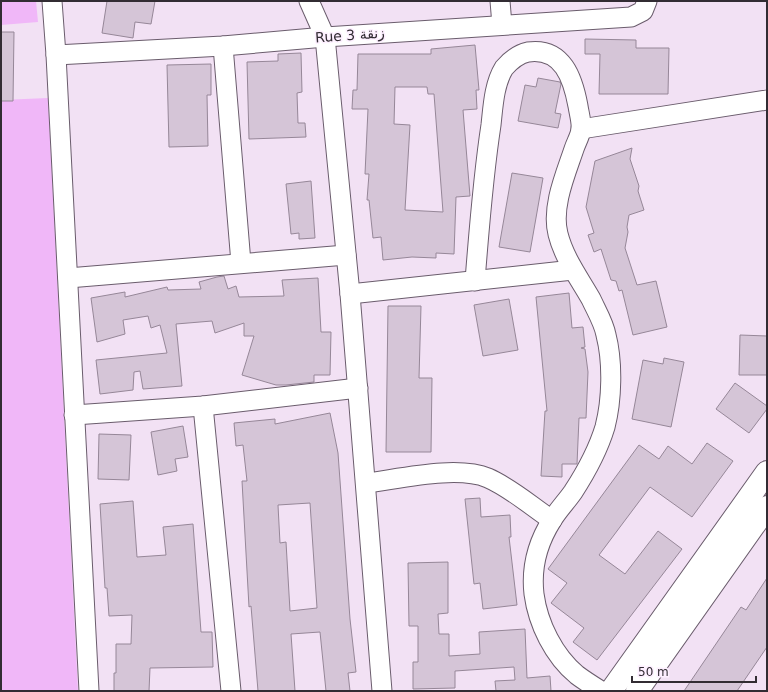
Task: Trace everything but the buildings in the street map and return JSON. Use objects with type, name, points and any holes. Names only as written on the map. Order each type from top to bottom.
[{"type":"street","points":[[52,1],[89,691]]},
{"type":"street","points":[[309,1],[325,37],[350,294],[382,691]]},
{"type":"street","points":[[500,1],[502,25]]},
{"type":"street","name":"Rue 3 زنقة","points":[[56,55],[223,46],[325,37],[631,17],[645,6]]},
{"type":"street","points":[[223,46],[241,263]]},
{"type":"street","points":[[475,280],[485,165],[494,101],[498,84],[504,68],[516,56],[528,52],[541,53],[553,57],[565,66],[572,81],[581,128],[563,182],[556,213],[557,232],[563,250],[591,300],[606,332],[611,363],[609,398],[605,426],[591,460],[572,494],[552,520],[541,541],[536,557],[534,595],[538,611],[549,639],[565,663],[578,675],[601,691]]},
{"type":"street","points":[[581,128],[767,100]]},
{"type":"street","points":[[68,278],[346,255]]},
{"type":"street","points":[[350,294],[573,270]]},
{"type":"street","points":[[74,415],[203,406],[358,388]]},
{"type":"street","points":[[203,406],[231,691]]},
{"type":"street","points":[[611,691],[767,472]]},
{"type":"street","points":[[366,483],[444,473],[470,474],[487,478],[511,492],[552,520]]},
{"type":"street","points":[[637,691],[767,507]]},
{"type":"shaded area","points":[[1,1],[36,1],[38,22],[1,25]]},
{"type":"shaded area","points":[[48,98],[78,691],[1,691],[1,100]]}]
